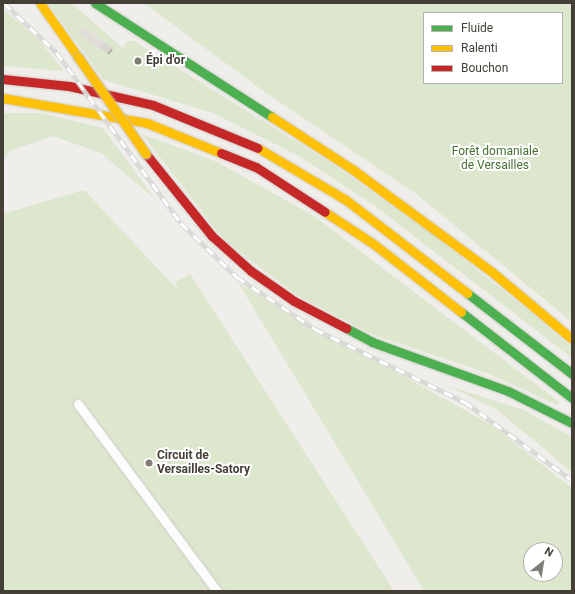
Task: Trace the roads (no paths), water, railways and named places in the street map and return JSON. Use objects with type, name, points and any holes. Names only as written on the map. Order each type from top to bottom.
[{"type":"highway","points":[[40,3],[146,154],[212,236],[251,271],[294,301],[372,342],[480,380],[572,423]]},
{"type":"highway","points":[[95,3],[352,169],[492,272],[572,339]]},
{"type":"highway","points":[[3,79],[69,86],[152,105],[265,151],[346,200],[572,374]]},
{"type":"highway","points":[[3,98],[147,123],[256,168],[375,245],[572,398]]},
{"type":"street","points":[[78,404],[217,591]]},
{"type":"railway","points":[[4,3],[57,53],[181,223],[237,277],[315,329],[465,402],[572,480]]},
{"type":"place","name":"Épi d'or","points":[[138,61]]},
{"type":"place","name":"Circuit de Versailles-Satory","points":[[149,463]]},
{"type":"park label","name":"Forêt domaniale de Versailles","points":[[495,159]]}]
